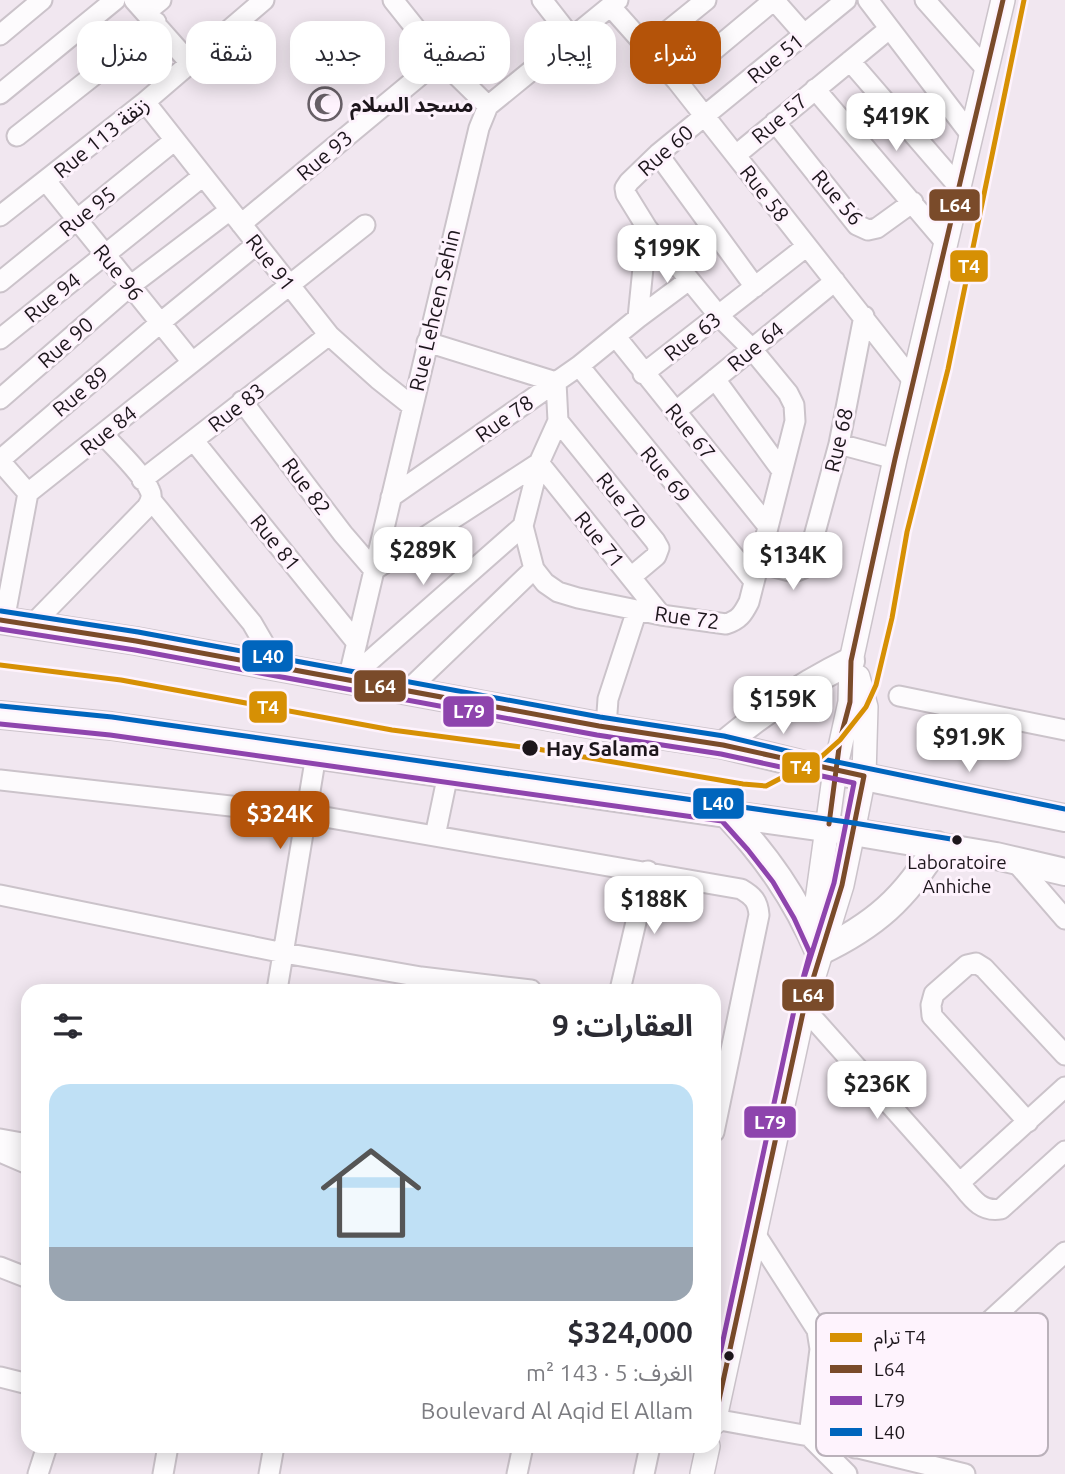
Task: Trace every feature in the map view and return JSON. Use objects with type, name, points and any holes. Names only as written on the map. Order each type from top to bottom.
[{"type":"main road","points":[[2,620],[277,666],[606,727],[723,745],[806,765],[1065,818]]},
{"type":"main road","points":[[723,745],[788,695],[851,661]]},
{"type":"main road","points":[[0,715],[111,726],[726,813],[937,845],[1065,872]]},
{"type":"main road","points":[[726,813],[755,844],[780,877],[802,914],[819,952],[849,938],[876,920],[900,898],[937,845]]},
{"type":"street","points":[[0,35],[42,0]]},
{"type":"street","points":[[0,94],[116,0]]},
{"type":"street","name":"Rue 113 زنقة","points":[[239,21],[264,0]]},
{"type":"street","points":[[393,0],[410,21]]},
{"type":"street","points":[[542,0],[558,21]]},
{"type":"street","points":[[680,21],[706,0]]},
{"type":"street","points":[[721,44],[774,0],[804,34]]},
{"type":"street","name":"Rue 51","points":[[704,116],[846,0]]},
{"type":"street","points":[[868,0],[971,135]]},
{"type":"street","points":[[925,0],[987,70]]},
{"type":"street","points":[[721,1388],[804,1008],[819,952],[842,885],[841,830],[835,770],[850,702],[851,661],[895,459],[1003,0]]},
{"type":"street","points":[[592,21],[614,4]]},
{"type":"street","name":"Rue 58","points":[[614,4],[630,24]]},
{"type":"street","points":[[17,136],[93,76],[149,9],[186,58]]},
{"type":"street","name":"Rue 57","points":[[736,155],[889,29]]},
{"type":"street","points":[[850,61],[959,187]]},
{"type":"street","name":"Rue 113 زنقة","points":[[4,204],[46,181],[186,66]]},
{"type":"street","points":[[466,84],[488,106],[524,76]]},
{"type":"street","name":"Rue 93","points":[[130,286],[236,217],[408,84]]},
{"type":"street","name":"Rue 58","points":[[679,84],[914,382]]},
{"type":"street","points":[[815,89],[946,243]]},
{"type":"street","name":"Rue 91","points":[[145,102],[329,335],[377,379],[412,406]]},
{"type":"street","name":"Rue Lehcen Sehin","points":[[348,680],[470,160],[488,106]]},
{"type":"street","name":"Rue 60","points":[[646,228],[625,188],[658,154],[704,116]]},
{"type":"street","name":"Rue 56","points":[[775,122],[857,225],[868,230],[877,228],[912,202]]},
{"type":"street","name":"Rue 95","points":[[0,282],[175,141]]},
{"type":"street","points":[[658,154],[755,287]]},
{"type":"street","name":"Rue 94","points":[[0,339],[203,176]]},
{"type":"street","name":"Rue 96","points":[[46,181],[192,362]]},
{"type":"street","name":"Rue 84","points":[[28,493],[365,225]]},
{"type":"street","points":[[646,228],[719,316],[751,348]]},
{"type":"street","points":[[638,318],[646,228]]},
{"type":"street","name":"Rue 89","points":[[0,460],[257,244]]},
{"type":"street","name":"Rue 63","points":[[643,373],[807,246]]},
{"type":"street","points":[[616,337],[689,280]]},
{"type":"street","name":"Rue 64","points":[[675,412],[835,281]]},
{"type":"street","name":"Rue 90","points":[[0,399],[130,286]]},
{"type":"street","name":"Rue 68","points":[[756,572],[794,572],[804,568],[807,562],[839,444],[864,316]]},
{"type":"street","name":"Rue 83","points":[[142,480],[329,335]]},
{"type":"street","name":"Rue 67","points":[[616,337],[767,525]]},
{"type":"street","name":"Rue 78","points":[[391,497],[579,366],[616,337]]},
{"type":"street","points":[[408,690],[534,569],[523,526],[539,463],[558,421],[556,382],[427,342]]},
{"type":"street","name":"Rue 72","points":[[534,569],[545,583],[558,592],[661,615],[726,624],[737,621],[744,614],[795,421],[794,405],[788,393],[751,348]]},
{"type":"street","name":"Rue 69","points":[[579,366],[756,572]]},
{"type":"street","points":[[715,379],[782,471]]},
{"type":"street","name":"Rue 82","points":[[242,401],[343,534],[374,570]]},
{"type":"street","name":"Rue 70","points":[[558,421],[659,548],[656,556],[631,577]]},
{"type":"street","points":[[33,624],[149,504],[151,493],[103,434]]},
{"type":"street","name":"Rue 81","points":[[194,440],[357,643]]},
{"type":"street","points":[[839,444],[895,459]]},
{"type":"street","points":[[0,460],[28,493],[2,620]]},
{"type":"street","points":[[374,570],[539,463]]},
{"type":"street","name":"Rue 71","points":[[539,463],[661,615]]},
{"type":"street","points":[[149,504],[252,623],[277,666]]},
{"type":"street","points":[[348,680],[523,526]]},
{"type":"street","points":[[606,727],[608,699],[638,610]]},
{"type":"street","points":[[841,830],[863,776],[866,707],[861,682],[851,661]]},
{"type":"street","points":[[899,696],[1065,730]]},
{"type":"street","points":[[278,984],[316,755]]},
{"type":"street","points":[[435,836],[448,774]]},
{"type":"street","points":[[0,780],[306,814],[741,889],[753,896],[758,904],[759,915],[721,1098]]},
{"type":"street","points":[[1014,860],[1065,919]]},
{"type":"street","points":[[621,984],[648,872]]},
{"type":"street","points":[[0,895],[284,953],[420,984]]},
{"type":"street","points":[[1028,1122],[932,1016],[930,1005],[934,994],[967,965],[976,963],[984,968],[1065,1055]]},
{"type":"street","points":[[804,1008],[980,1207],[991,1211],[1001,1209],[1065,1151]]},
{"type":"street","points":[[957,1180],[965,1178],[1065,1087]]},
{"type":"street","points":[[0,1139],[21,1143]]},
{"type":"street","points":[[0,1152],[21,1161]]},
{"type":"street","points":[[754,1232],[816,1328]]},
{"type":"street","points":[[998,1313],[1065,1252]]},
{"type":"street","points":[[0,1267],[21,1275]]},
{"type":"street","points":[[0,1377],[21,1382]]},
{"type":"street","points":[[809,1436],[816,1381]]},
{"type":"street","points":[[721,1422],[816,1438]]},
{"type":"street","points":[[809,1436],[816,1443]]},
{"type":"street","points":[[38,1474],[45,1453]]},
{"type":"street","points":[[163,1474],[167,1453]]},
{"type":"street","points":[[269,1474],[273,1453]]},
{"type":"street","points":[[517,1474],[522,1453]]},
{"type":"street","points":[[644,1474],[648,1453]]},
{"type":"street","points":[[829,1456],[847,1474]]},
{"type":"street","points":[[889,1456],[965,1474]]},
{"type":"tram line","name":"T4","points":[[0,665],[121,680],[392,730],[537,749],[743,784],[766,786],[821,757],[840,740],[866,707],[876,685],[892,618],[907,532],[948,369],[1024,0]]},
{"type":"transit line","name":"L64","points":[[829,824],[840,740],[850,702],[851,661],[895,459],[1003,0]]},
{"type":"transit line","name":"L40","points":[[1,611],[138,632],[600,717],[724,736],[1065,809]]},
{"type":"transit line","name":"L64","points":[[0,620],[136,641],[599,726],[723,745],[864,776],[842,885],[804,1008],[721,1391]]},
{"type":"transit line","name":"L79","points":[[0,629],[135,650],[597,735],[721,754],[854,783],[834,883],[795,1006],[721,1350]]},
{"type":"transit line","name":"L40","points":[[1,706],[112,717],[957,840]]},
{"type":"transit line","name":"L79","points":[[0,724],[110,735],[722,821],[773,882],[794,918],[810,953],[802,982]]},
{"type":"place","name":"مسجد السلام","points":[[325,104]]},
{"type":"place","name":"Hay Salama","points":[[530,748]]},
{"type":"place","name":"Laboratoire Anhiche","points":[[957,840]]}]
